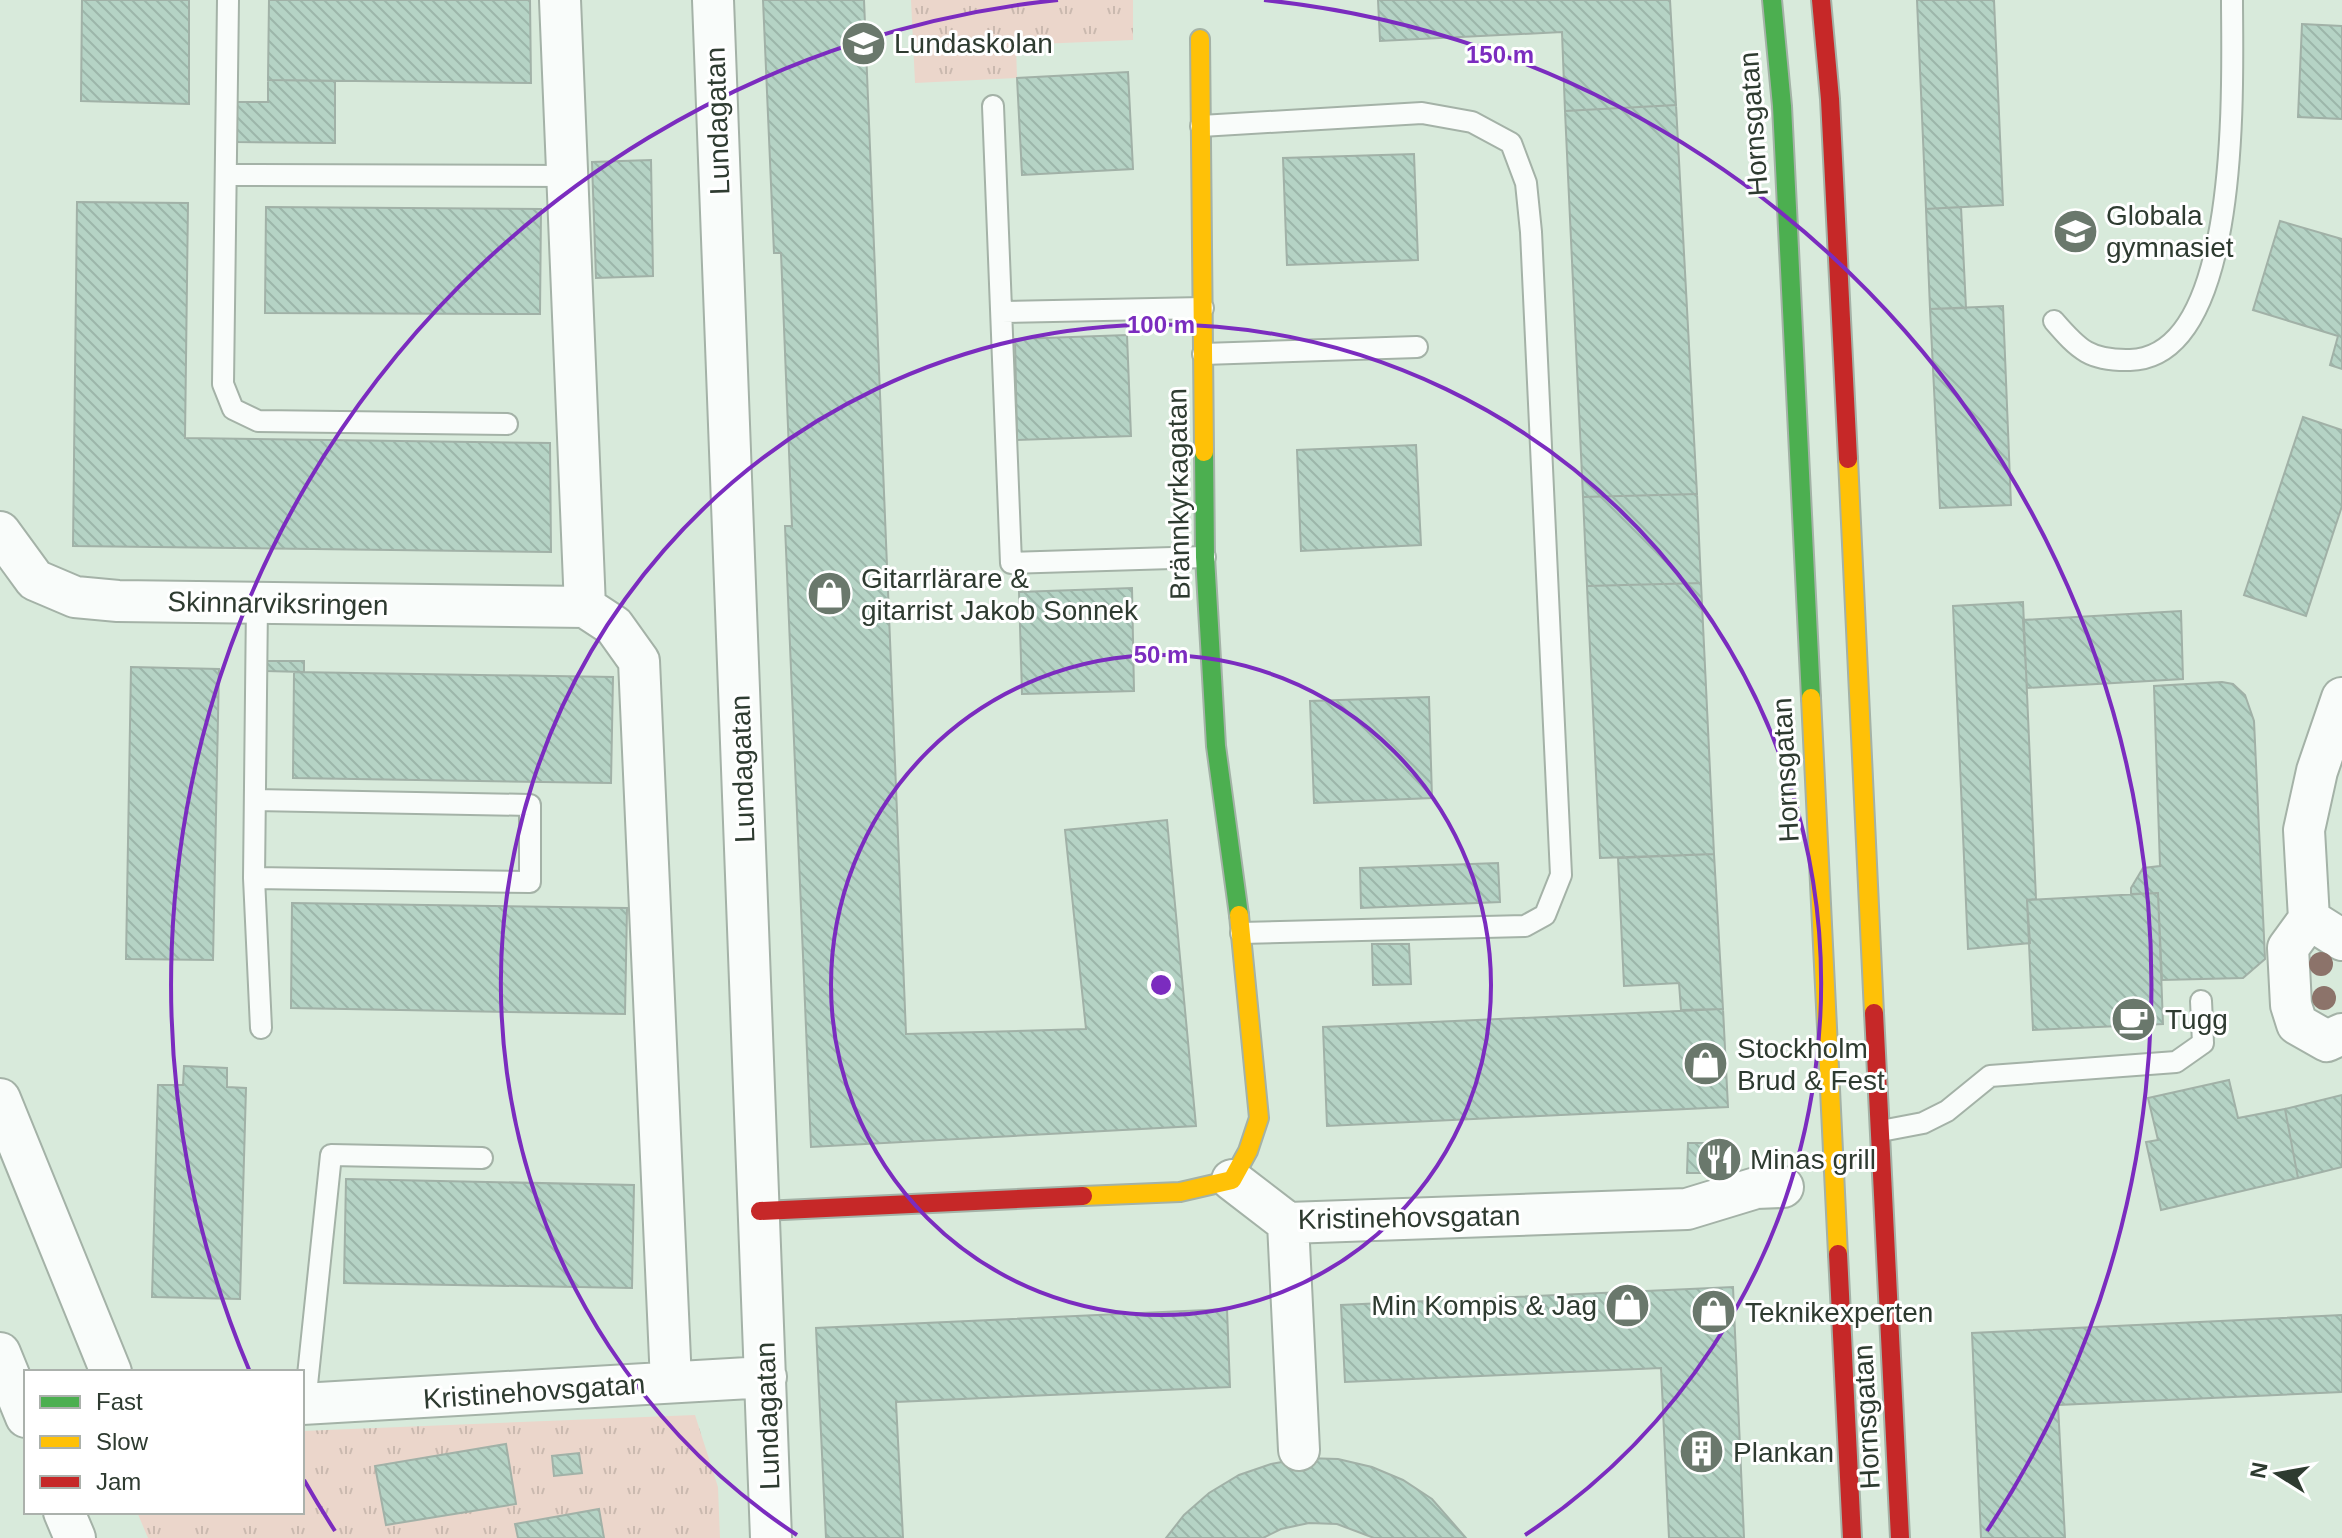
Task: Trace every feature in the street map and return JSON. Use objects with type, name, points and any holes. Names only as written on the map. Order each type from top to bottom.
[{"type":"main road","name":"Hornsgatan","points":[[1772,0],[1782,106],[1852,1538]]},
{"type":"main road","name":"Hornsgatan","points":[[1821,0],[1830,99],[1900,1538]]},
{"type":"main road","name":"Brännkyrkagatan","points":[[1200,39],[1205,557],[1216,746],[1241,933],[1259,1118],[1248,1151],[1232,1180]]},
{"type":"main road","points":[[1831,1135],[1881,1131]]},
{"type":"main road","points":[[760,1211],[1180,1192],[1232,1180]]},
{"type":"street","points":[[560,0],[585,607],[614,626],[639,661],[671,1382]]},
{"type":"street","name":"Lundagatan","points":[[713,0],[771,1538]]},
{"type":"street","name":"Skinnarviksringen","points":[[0,532],[35,580],[75,597],[257,603],[585,607]]},
{"type":"street","points":[[2342,698],[2317,771],[2304,830],[2309,919],[2288,948],[2291,1005],[2297,1024],[2307,1033],[2327,1041],[2342,1034]]},
{"type":"street","points":[[2309,919],[2342,940]]},
{"type":"street","points":[[0,1099],[110,1370]]},
{"type":"street","name":"Kristinehovsgatan","points":[[1232,1180],[1288,1223],[1687,1209],[1756,1188],[1783,1187]]},
{"type":"street","points":[[1288,1223],[1299,1450]]},
{"type":"street","points":[[0,1353],[24,1412]]},
{"type":"street","name":"Kristinehovsgatan","points":[[304,1404],[766,1377]]},
{"type":"street","points":[[65,1514],[75,1538]]},
{"type":"lane","points":[[228,0],[223,384],[233,409],[258,421],[507,424]]},
{"type":"lane","points":[[2054,321],[2078,349],[2106,360],[2147,359],[2182,338],[2200,303],[2229,184],[2232,0]]},
{"type":"lane","points":[[993,106],[1011,563],[1205,557]]},
{"type":"lane","points":[[1201,126],[1422,113],[1472,122],[1511,143],[1526,183],[1531,232],[1561,875],[1545,915],[1525,926],[1241,933]]},
{"type":"lane","points":[[226,175],[566,176]]},
{"type":"lane","points":[[1002,312],[1203,308]]},
{"type":"lane","points":[[1203,354],[1417,347]]},
{"type":"lane","points":[[257,603],[254,878],[261,1028]]},
{"type":"lane","points":[[254,878],[530,882],[531,844],[530,805],[255,800]]},
{"type":"lane","points":[[1881,1131],[1923,1123],[1947,1111],[1990,1076],[2176,1062],[2203,1043],[2201,1001]]},
{"type":"lane","points":[[304,1404],[331,1155],[482,1158]]},
{"type":"green space","points":[[911,0],[1133,0],[1133,40],[1016,45],[1017,78],[915,83]]},
{"type":"green space","points":[[695,1415],[718,1487],[720,1538],[148,1538],[138,1514],[304,1514],[304,1431]]},
{"type":"building","points":[[82,0],[189,0],[189,104],[81,101]]},
{"type":"building","points":[[269,0],[530,0],[531,83],[268,80]]},
{"type":"building","points":[[763,0],[864,0],[906,1034],[1086,1029],[1065,830],[1167,820],[1196,1126],[811,1147],[785,526],[792,526],[781,253],[774,253]]},
{"type":"building","points":[[1378,0],[1670,0],[1676,105],[1565,111],[1562,32],[1380,41]]},
{"type":"building","points":[[1917,0],[1994,0],[2003,205],[1926,209]]},
{"type":"building","points":[[2302,24],[2342,26],[2342,119],[2298,117]]},
{"type":"building","points":[[1128,72],[1133,169],[1022,175],[1017,78]]},
{"type":"building","points":[[268,80],[335,81],[335,143],[236,142],[236,102],[268,102]]},
{"type":"building","points":[[1676,105],[1697,494],[1583,497],[1565,111]]},
{"type":"building","points":[[1414,154],[1418,260],[1287,265],[1283,158]]},
{"type":"building","points":[[651,160],[653,276],[596,278],[592,162]]},
{"type":"building","points":[[77,202],[188,203],[185,438],[550,443],[551,552],[73,546]]},
{"type":"building","points":[[266,207],[541,209],[540,314],[265,313]]},
{"type":"building","points":[[1961,207],[1966,308],[1930,309],[1926,209]]},
{"type":"building","points":[[2280,221],[2342,239],[2342,369],[2330,365],[2338,336],[2253,310]]},
{"type":"building","points":[[2003,306],[2011,505],[1940,508],[1930,309]]},
{"type":"building","points":[[1127,335],[1131,436],[1017,440],[1015,339]]},
{"type":"building","points":[[2303,417],[2342,430],[2342,506],[2306,616],[2244,595]]},
{"type":"building","points":[[1416,445],[1421,545],[1301,551],[1297,450]]},
{"type":"building","points":[[1697,494],[1701,583],[1587,586],[1583,497]]},
{"type":"building","points":[[1701,583],[1714,854],[1600,858],[1587,586]]},
{"type":"building","points":[[1132,588],[1134,691],[1022,694],[1019,592]]},
{"type":"building","points":[[2023,602],[2036,899],[2027,900],[2030,943],[1968,949],[1953,606]]},
{"type":"building","points":[[2181,611],[2183,679],[2027,688],[2023,620]]},
{"type":"building","points":[[266,661],[304,661],[304,672],[266,671]]},
{"type":"building","points":[[131,667],[219,669],[213,960],[126,959]]},
{"type":"building","points":[[294,672],[613,677],[611,783],[293,778]]},
{"type":"building","points":[[2233,684],[2245,695],[2254,721],[2265,959],[2243,978],[2162,980],[2158,893],[2131,894],[2131,888],[2143,868],[2160,866],[2154,686]]},
{"type":"building","points":[[1429,697],[1432,798],[1314,803],[1310,701]]},
{"type":"building","points":[[1714,854],[1723,1009],[1681,1010],[1679,983],[1624,986],[1618,858]]},
{"type":"building","points":[[1498,863],[1500,902],[1361,908],[1360,868]]},
{"type":"building","points":[[2158,893],[2163,1024],[2033,1030],[2027,900]]},
{"type":"building","points":[[292,903],[627,908],[625,1014],[291,1008]]},
{"type":"building","points":[[1372,944],[1409,944],[1411,984],[1373,985]]},
{"type":"building","points":[[1723,1009],[1728,1107],[1327,1126],[1323,1027]]},
{"type":"building","points":[[184,1066],[227,1068],[227,1087],[246,1088],[240,1299],[152,1297],[158,1085],[183,1085]]},
{"type":"building","points":[[2229,1080],[2238,1118],[2285,1109],[2298,1178],[2161,1210],[2146,1142],[2158,1140],[2148,1098]]},
{"type":"building","points":[[2342,1095],[2342,1167],[2298,1178],[2285,1109]]},
{"type":"building","points":[[1688,1143],[1730,1143],[1729,1173],[1687,1173]]},
{"type":"building","points":[[346,1179],[634,1185],[632,1288],[344,1283]]},
{"type":"building","name":"Plankan","points":[[1733,1287],[1744,1538],[1669,1538],[1661,1368],[1345,1382],[1341,1305]]},
{"type":"building","points":[[1227,1309],[1230,1387],[896,1402],[903,1538],[826,1538],[816,1328]]},
{"type":"building","points":[[2342,1315],[2342,1392],[2058,1405],[2065,1538],[1981,1538],[1972,1333]]},
{"type":"building","points":[[506,1444],[516,1504],[386,1525],[375,1466]]},
{"type":"building","points":[[579,1453],[582,1473],[554,1476],[552,1456]]},
{"type":"building","points":[[1304,1458],[1338,1459],[1372,1467],[1403,1480],[1432,1499],[1466,1538],[1374,1538],[1337,1524],[1309,1523],[1281,1529],[1263,1538],[1166,1538],[1184,1515],[1209,1493],[1239,1475],[1271,1464]]},
{"type":"building","points":[[599,1509],[604,1538],[518,1538],[515,1524]]},
{"type":"traffic: fast","points":[[1772,0],[1782,106],[1811,698]]},
{"type":"traffic: fast","points":[[1204,452],[1205,557],[1216,746],[1239,915]]},
{"type":"traffic: slow","points":[[1200,39],[1204,452]]},
{"type":"traffic: slow","points":[[1848,459],[1874,1013]]},
{"type":"traffic: slow","points":[[1811,698],[1838,1254]]},
{"type":"traffic: slow","points":[[1083,1196],[1180,1192],[1232,1180],[1248,1151],[1259,1118],[1239,915]]},
{"type":"traffic: jam","points":[[1821,0],[1830,99],[1848,459]]},
{"type":"traffic: jam","points":[[1874,1013],[1900,1538]]},
{"type":"traffic: jam","points":[[760,1211],[1083,1196]]},
{"type":"traffic: jam","points":[[1838,1254],[1852,1538]]},
{"type":"place","name":"Lundaskolan","points":[[863,43]]},
{"type":"place","name":"Globala gymnasiet","points":[[2075,231]]},
{"type":"place","name":"Gitarrlärare & gitarrist Jakob Sonnek","points":[[830,594]]},
{"type":"place","name":"Tugg","points":[[2134,1019]]},
{"type":"place","name":"Stockholm Brud & Fest","points":[[1706,1064]]},
{"type":"place","name":"Minas grill","points":[[1719,1159]]},
{"type":"place","name":"Min Kompis & Jag","points":[[1628,1305]]},
{"type":"place","name":"Teknikexperten","points":[[1714,1312]]},
{"type":"place","name":"Plankan","points":[[1702,1452]]}]
